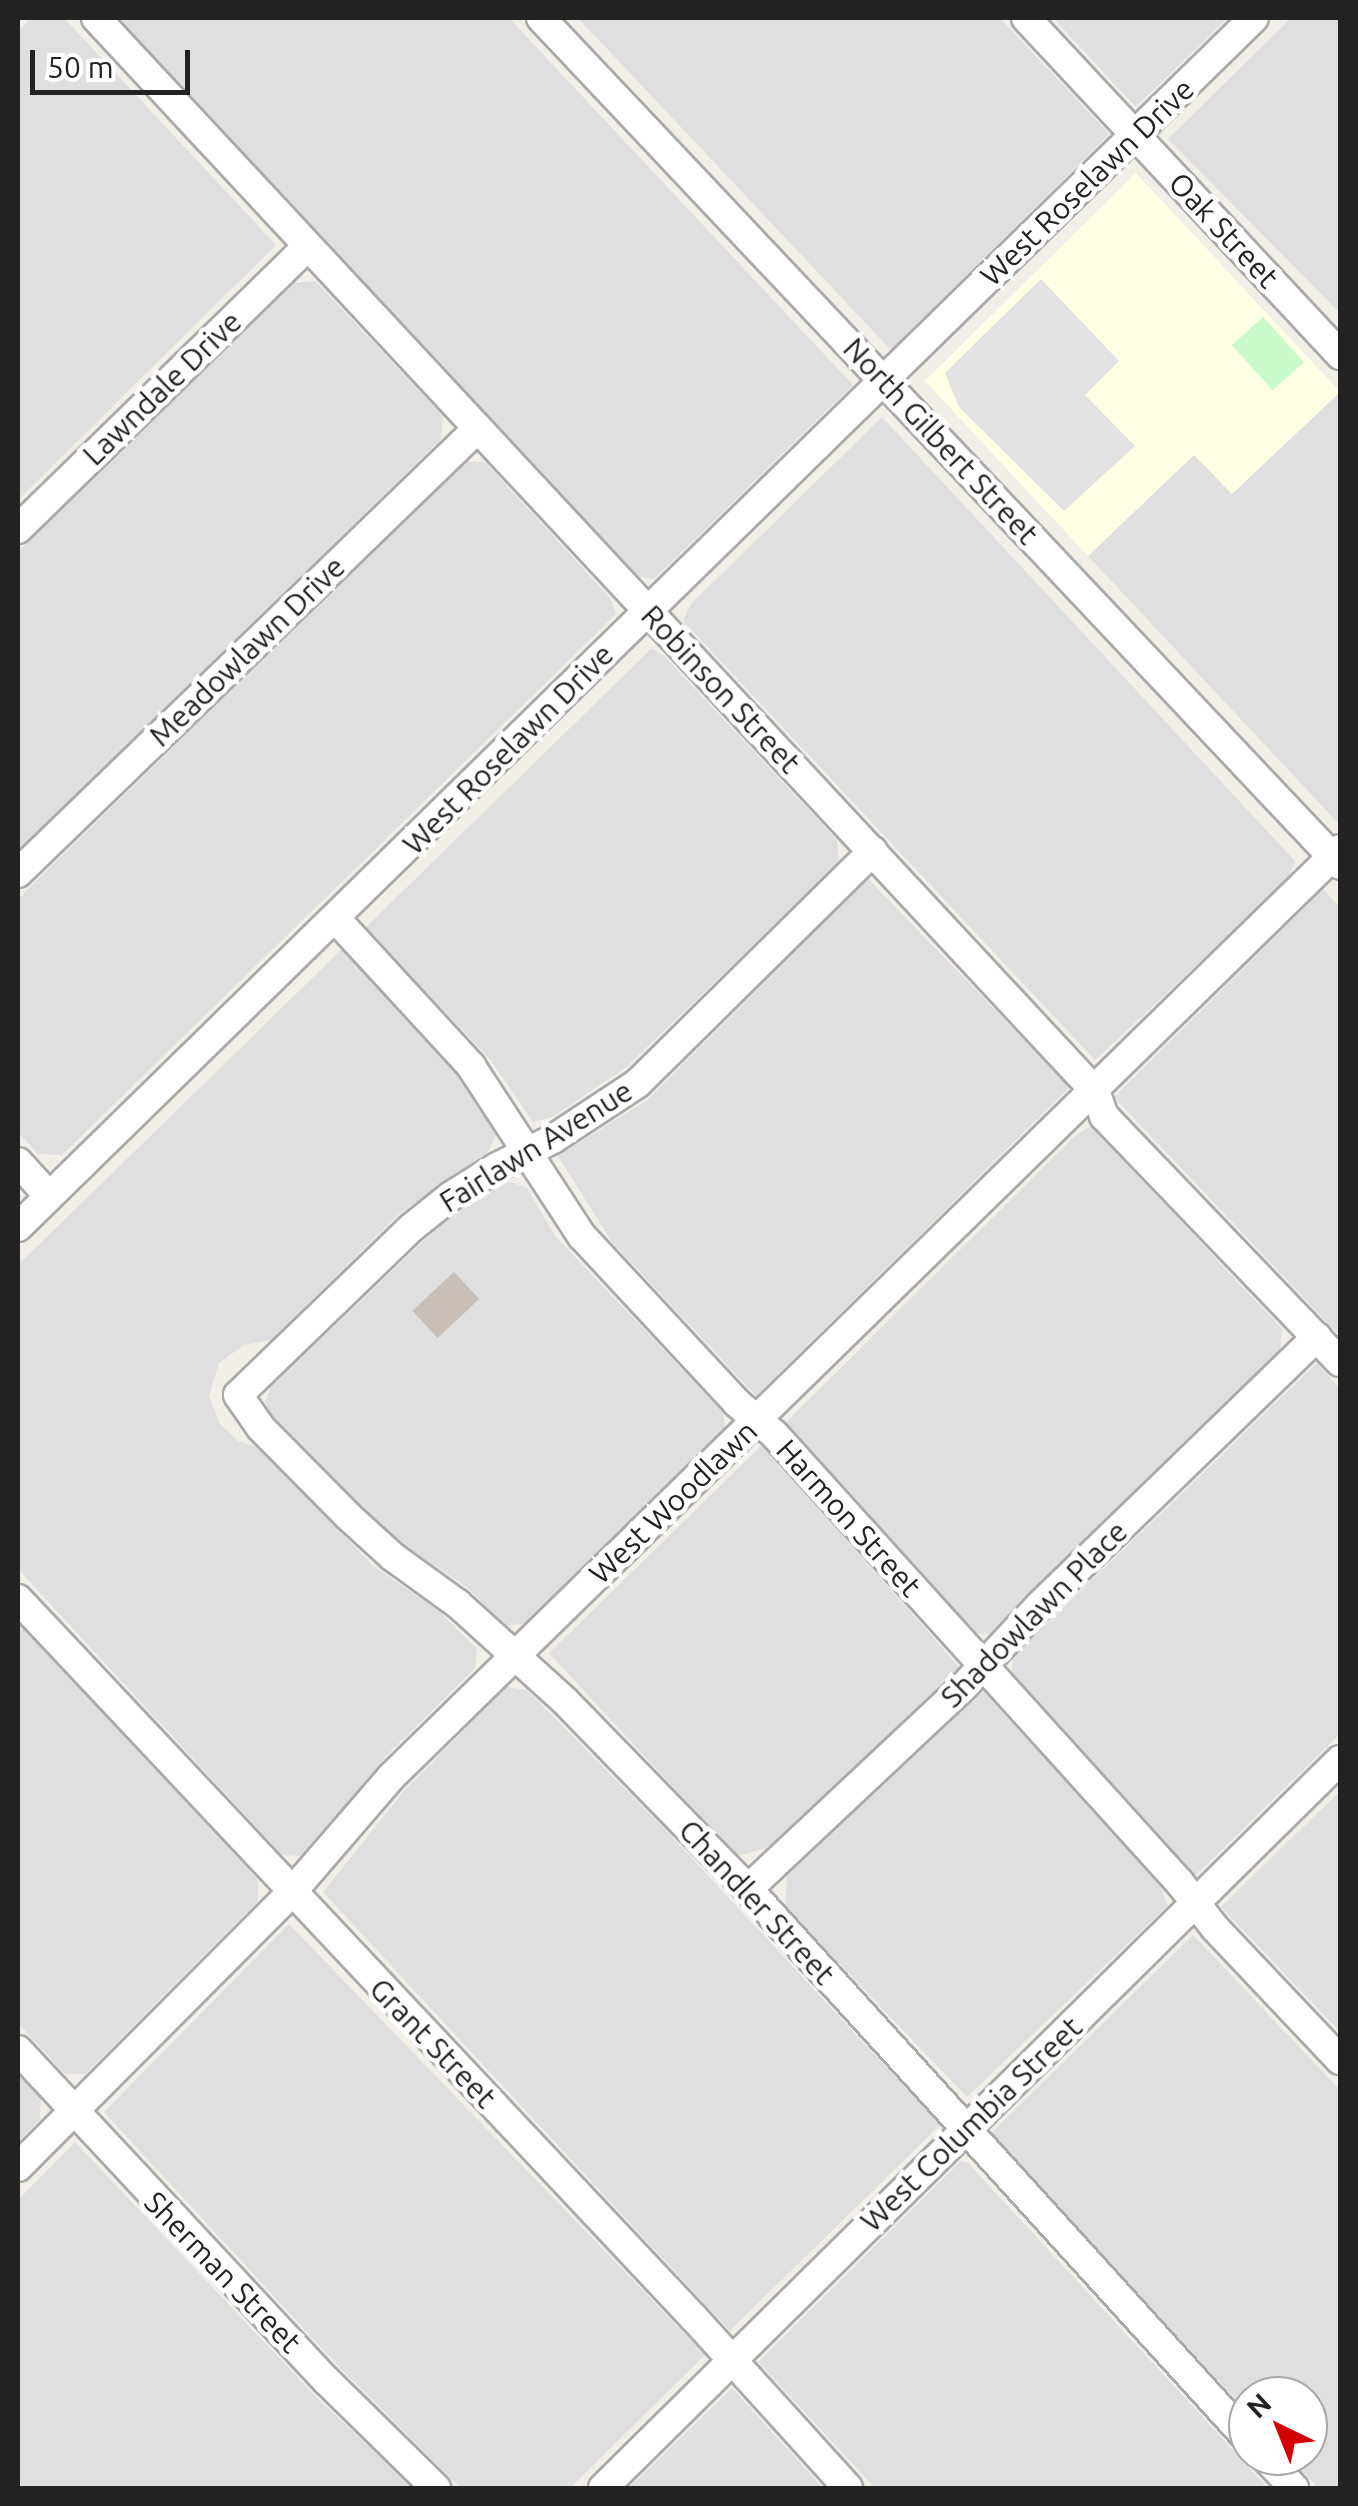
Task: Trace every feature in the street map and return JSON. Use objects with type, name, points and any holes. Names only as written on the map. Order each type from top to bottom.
[{"type":"street","name":"Robinson Street","points":[[96,18],[1094,1091],[1104,1116],[1340,1362]]},
{"type":"street","name":"North Gilbert Street","points":[[541,18],[1338,857]]},
{"type":"street","name":"Oak Street","points":[[1026,18],[1340,355]]},
{"type":"street","name":"West Roselawn Drive","points":[[18,1227],[1254,18]]},
{"type":"street","name":"Lawndale Drive","points":[[18,529],[308,247]]},
{"type":"street","name":"Meadowlawn Drive","points":[[18,874],[477,429]]},
{"type":"street","name":"Fairlawn Avenue","points":[[238,1394],[411,1228],[451,1196],[602,1110],[638,1083],[873,851]]},
{"type":"street","name":"West Woodlawn","points":[[18,2167],[290,1893],[391,1777],[1338,857]]},
{"type":"street","name":"Harmon Street","points":[[336,919],[472,1066],[582,1236],[758,1420],[1340,2060]]},
{"type":"street","points":[[18,1162],[49,1196]]},
{"type":"street","name":"Shadowlawn Place","points":[[748,1889],[983,1666],[1039,1606],[1317,1336]]},
{"type":"street","name":"Chandler Street","points":[[238,1394],[261,1428],[348,1516],[515,1654],[748,1889],[1228,2417]]},
{"type":"street","name":"Grant Street","points":[[18,1599],[848,2488]]},
{"type":"street","name":"West Columbia Street","points":[[602,2488],[1340,1760]]},
{"type":"street","name":"Sherman Street","points":[[18,2050],[326,2380],[436,2488]]},
{"type":"shaded area","points":[[31,18],[64,18],[276,245],[18,500],[18,31]]},
{"type":"shaded area","points":[[114,18],[509,18],[853,385],[654,579],[637,576]]},
{"type":"shaded area","points":[[578,18],[1000,18],[1109,134],[891,350]]},
{"type":"shaded area","points":[[1053,18],[1228,18],[1136,107]]},
{"type":"shaded area","points":[[1291,18],[1340,18],[1340,313],[1168,139]]},
{"type":"shaded area","points":[[1136,173],[1340,392],[1232,494],[1194,455],[1088,556],[925,381]]},
{"type":"shaded area","points":[[1041,279],[1119,361],[1085,395],[1135,446],[1064,511],[959,407],[945,373]]},
{"type":"shaded area","points":[[315,281],[443,416],[441,439],[18,851],[18,552],[294,283]]},
{"type":"shaded area","points":[[1340,392],[1338,823],[1088,556],[1195,454],[1233,493]]},
{"type":"shaded area","points":[[882,417],[1295,861],[1288,880],[1095,1060],[683,621],[691,604]]},
{"type":"shaded area","points":[[465,462],[485,462],[611,599],[616,614],[62,1155],[38,1154],[18,1132],[18,899]]},
{"type":"shaded area","points":[[652,648],[665,657],[837,840],[839,863],[625,1068],[552,1117],[533,1122],[490,1059],[365,928]]},
{"type":"shaded area","points":[[868,879],[1070,1087],[756,1396],[612,1242],[558,1156],[646,1101]]},
{"type":"shaded area","points":[[1323,889],[1340,908],[1340,1336],[1114,1097]]},
{"type":"shaded area","points":[[342,949],[473,1092],[496,1134],[489,1151],[399,1214],[271,1340],[244,1345],[219,1363],[209,1396],[220,1424],[238,1441],[261,1449],[372,1565],[439,1611],[477,1649],[475,1668],[387,1755],[304,1856],[282,1855],[18,1569],[18,1265]]},
{"type":"shaded area","points":[[1091,1126],[1282,1329],[1280,1352],[1018,1603],[994,1634],[970,1634],[782,1426],[1076,1135]]},
{"type":"shaded area","points":[[502,1179],[527,1188],[556,1237],[723,1412],[725,1428],[524,1624],[504,1625],[467,1587],[396,1540],[272,1418],[265,1402],[271,1387],[435,1230]]},
{"type":"shaded area","points":[[1317,1363],[1340,1389],[1340,1734],[1194,1877],[1012,1681],[1012,1657]]},
{"type":"shaded area","points":[[762,1445],[961,1669],[767,1848],[737,1856],[549,1653]]},
{"type":"shaded area","points":[[18,1622],[258,1880],[258,1901],[85,2074],[65,2074],[18,2023]]},
{"type":"shaded area","points":[[506,1687],[527,1690],[662,1826],[940,2125],[730,2331],[323,1892],[404,1791]]},
{"type":"shaded area","points":[[983,1691],[1161,1885],[1167,1906],[967,2097],[785,1907],[787,1876]]},
{"type":"shaded area","points":[[1340,1791],[1340,2032],[1221,1907]]},
{"type":"shaded area","points":[[289,1924],[705,2355],[570,2488],[461,2488],[341,2369],[104,2112]]},
{"type":"shaded area","points":[[1193,1935],[1340,2090],[1340,2488],[1318,2488],[1307,2476],[1328,2476],[1328,2376],[1228,2376],[1228,2391],[991,2133]]},
{"type":"shaded area","points":[[18,2073],[41,2098],[40,2119],[18,2142]]},
{"type":"shaded area","points":[[75,2142],[317,2398],[413,2488],[18,2488],[18,2200]]},
{"type":"shaded area","points":[[961,2161],[968,2163],[1228,2445],[1228,2476],[1257,2476],[1268,2488],[875,2488],[758,2362]]},
{"type":"shaded area","points":[[732,2388],[823,2488],[629,2488]]},
{"type":"green space","points":[[1263,317],[1304,362],[1273,390],[1232,345]]},
{"type":"building","points":[[454,1272],[479,1299],[438,1338],[412,1311]]}]
